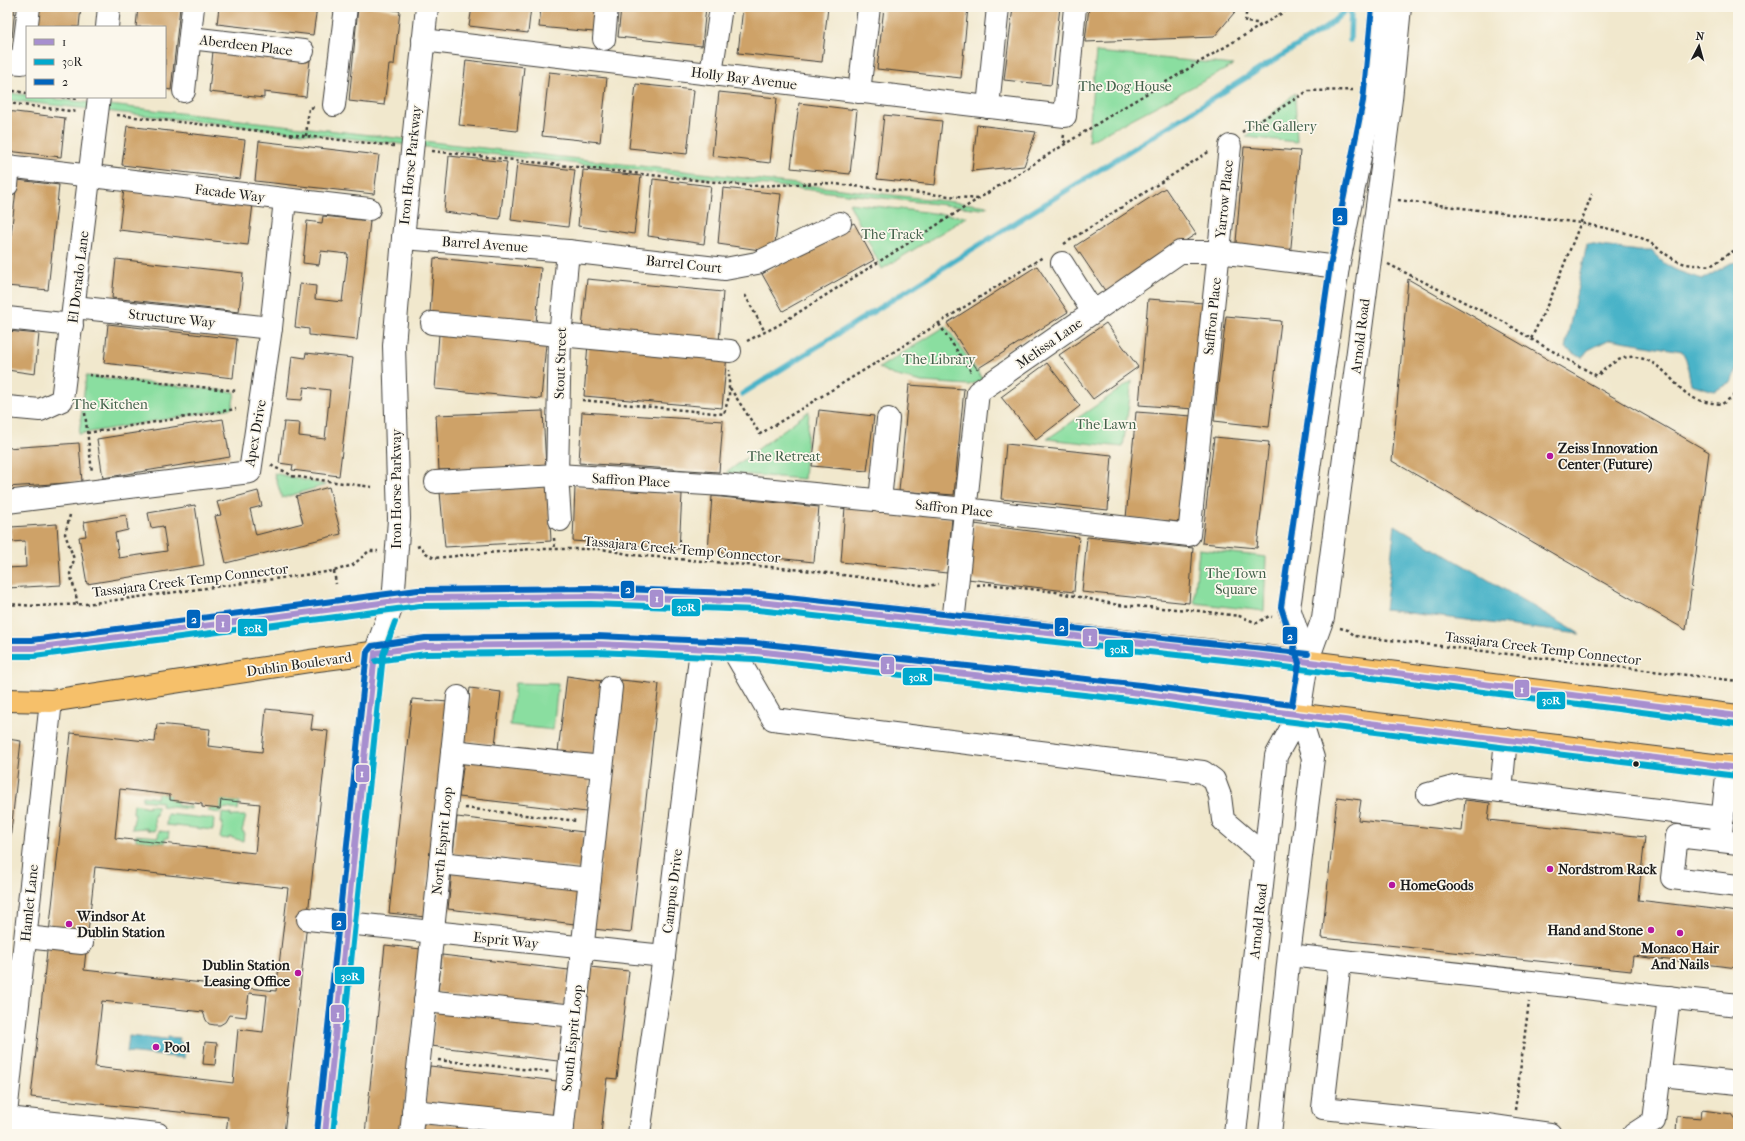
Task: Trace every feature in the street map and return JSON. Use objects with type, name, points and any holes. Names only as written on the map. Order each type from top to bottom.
[{"type":"main road","points":[[7,648],[33,648],[429,598],[606,596],[760,602],[1307,662],[1738,716]]},
{"type":"main road","name":"Dublin Boulevard","points":[[7,700],[51,701],[425,646],[597,644],[701,648],[756,651],[1140,693],[1733,767]]},
{"type":"street","points":[[14,62],[29,7]]},
{"type":"street","points":[[107,26],[109,7]]},
{"type":"street","points":[[184,91],[193,7]]},
{"type":"street","points":[[334,105],[346,7]]},
{"type":"street","name":"Iron Horse Parkway","points":[[325,1134],[375,653],[393,603],[399,519],[394,346],[403,238],[427,7]]},
{"type":"street","points":[[604,39],[607,7]]},
{"type":"street","points":[[711,74],[721,7]]},
{"type":"street","points":[[859,92],[869,7]]},
{"type":"street","points":[[988,107],[998,7]]},
{"type":"street","name":"Holly Bay Avenue","points":[[423,40],[1065,116],[1075,7]]},
{"type":"street","name":"Arnold Road","points":[[1307,662],[1289,608],[1338,267],[1371,102],[1380,7]]},
{"type":"street","name":"Arnold Road","points":[[1235,1134],[1276,756],[1299,714],[1307,662],[1323,618],[1378,197],[1400,7]]},
{"type":"street","name":"Aberdeen Place","points":[[190,38],[303,51]]},
{"type":"street","name":"El Dorado Lane","points":[[7,407],[40,410],[62,400],[90,175],[89,98]]},
{"type":"street","name":"Yarrow Place","points":[[1219,252],[1228,143]]},
{"type":"street","name":"Facade Way","points":[[8,172],[90,175],[285,200],[369,209]]},
{"type":"street","name":"Apex Drive","points":[[7,502],[250,472],[270,328],[285,200]]},
{"type":"street","name":"Barrel Court","points":[[568,251],[725,269],[757,263],[840,223]]},
{"type":"street","name":"Barrel Avenue","points":[[403,238],[568,251]]},
{"type":"street","name":"Stout Street","points":[[560,520],[557,475],[560,335],[568,251]]},
{"type":"street","name":"Melissa Lane","points":[[983,389],[1180,252],[1219,252],[1338,267]]},
{"type":"street","name":"Saffron Place","points":[[436,482],[557,475],[724,486],[965,509],[1189,534],[1219,252]]},
{"type":"street","points":[[1055,256],[1092,312]]},
{"type":"street","name":"Structure Way","points":[[7,318],[73,316],[270,328]]},
{"type":"street","points":[[432,323],[730,350]]},
{"type":"street","points":[[953,623],[978,392],[983,389]]},
{"type":"street","points":[[880,501],[888,418]]},
{"type":"street","name":"Campus Drive","points":[[640,1134],[664,956],[701,648]]},
{"type":"street","points":[[733,650],[773,719],[1203,772],[1214,780],[1220,796],[1223,820],[1265,856]]},
{"type":"street","points":[[582,948],[611,687]]},
{"type":"street","name":"North Esprit Loop","points":[[433,932],[458,697]]},
{"type":"street","name":"Hamlet Lane","points":[[7,1105],[11,1036],[26,937],[51,701]]},
{"type":"street","name":"Arnold Road","points":[[1270,1134],[1289,955],[1313,758],[1299,714]]},
{"type":"street","points":[[1501,791],[1506,739]]},
{"type":"street","points":[[452,750],[602,767]]},
{"type":"street","points":[[1733,767],[1723,818],[1729,842],[1677,836],[1672,878],[1738,886]]},
{"type":"street","points":[[1428,794],[1457,786],[1723,818]]},
{"type":"street","points":[[440,863],[590,879]]},
{"type":"street","name":"Esprit Way","points":[[308,919],[664,956]]},
{"type":"street","points":[[411,1134],[433,932]]},
{"type":"street","points":[[26,937],[82,943]]},
{"type":"street","name":"South Esprit Loop","points":[[414,1111],[562,1131],[582,948]]},
{"type":"street","points":[[1289,955],[1738,1005]]},
{"type":"street","points":[[1340,961],[1323,1108],[1487,1124],[1544,1134]]},
{"type":"street","points":[[1634,1134],[1654,1121],[1661,1075],[1669,997]]},
{"type":"street","points":[[425,1001],[575,1016]]},
{"type":"street","points":[[1661,1075],[1738,1083]]},
{"type":"street","points":[[7,1118],[158,1134]]},
{"type":"path","points":[[1247,7],[1245,22],[1258,22],[1260,27]]},
{"type":"path","points":[[582,400],[724,414],[729,396],[730,350],[765,332],[979,200],[1119,110],[1292,7]]},
{"type":"path","points":[[729,387],[760,434],[939,324],[1055,256],[1308,91],[1336,89],[1372,90]]},
{"type":"path","points":[[7,90],[26,93]]},
{"type":"path","points":[[7,103],[81,112]]},
{"type":"path","points":[[306,136],[309,108],[334,105]]},
{"type":"path","points":[[114,114],[396,146]]},
{"type":"path","points":[[428,150],[751,186],[825,183],[979,200]]},
{"type":"path","points":[[1531,339],[1552,295],[1592,194]]},
{"type":"path","points":[[1378,197],[1581,223],[1636,236],[1649,241],[1668,257],[1688,265],[1712,265],[1726,254],[1738,250]]},
{"type":"path","points":[[1370,254],[1506,323],[1531,339],[1597,376],[1611,363],[1627,356],[1643,359],[1660,368],[1692,397],[1709,403],[1722,404],[1738,393]]},
{"type":"path","points":[[745,295],[765,332]]},
{"type":"path","points":[[939,324],[983,389]]},
{"type":"path","points":[[89,375],[238,391]]},
{"type":"path","points":[[87,433],[236,409]]},
{"type":"path","points":[[85,414],[92,475]]},
{"type":"path","points":[[266,462],[276,469],[288,472],[291,476],[372,487]]},
{"type":"path","points":[[70,515],[65,534],[74,558],[70,574],[76,594],[77,604]]},
{"type":"path","name":"Tassajara Creek Temp Connector","points":[[420,546],[426,553],[434,558],[531,549],[602,549],[633,555],[804,570],[928,586],[945,582]]},
{"type":"path","name":"Tassajara Creek Temp Connector","points":[[7,604],[36,606],[77,604],[334,572],[353,565],[369,551]]},
{"type":"path","points":[[334,572],[336,584]]},
{"type":"path","points":[[976,585],[988,584],[1056,592],[1118,605],[1239,616],[1257,623],[1269,616]]},
{"type":"path","name":"Tassajara Creek Temp Connector","points":[[1348,630],[1355,636],[1738,681]]},
{"type":"path","points":[[446,806],[596,823]]},
{"type":"path","points":[[1516,1129],[1514,1115],[1532,982]]},
{"type":"path","points":[[419,1058],[568,1074]]},
{"type":"green space","name":"The Dog House","points":[[1096,52],[1234,65],[1088,142]]},
{"type":"green space","points":[[7,93],[26,95],[26,98],[49,98],[988,206],[981,209],[7,100]]},
{"type":"green space","name":"The Gallery","points":[[1295,93],[1297,142],[1246,137]]},
{"type":"green space","name":"The Track","points":[[849,203],[967,217],[882,269]]},
{"type":"green space","name":"The Library","points":[[946,326],[983,380],[969,385],[922,382],[893,375],[879,368]]},
{"type":"green space","name":"The Kitchen","points":[[86,376],[235,392],[232,408],[79,434]]},
{"type":"green space","name":"The Lawn","points":[[1132,381],[1123,447],[1047,439]]},
{"type":"green space","name":"The Retreat","points":[[809,411],[804,479],[726,473]]},
{"type":"green space","points":[[274,473],[326,485],[282,498]]},
{"type":"green space","name":"The Town Square","points":[[1199,549],[1266,557],[1264,611],[1194,603]]},
{"type":"green space","points":[[515,683],[558,684],[553,730],[510,725]]},
{"type":"green space","points":[[158,793],[170,795],[170,800],[177,801],[177,805],[191,807],[191,809],[161,806],[162,802],[142,800],[143,796],[157,798]]},
{"type":"green space","points":[[221,800],[239,802],[238,810],[225,808],[220,813],[208,811],[208,808],[220,809]]},
{"type":"green space","points":[[134,804],[149,807],[149,805],[157,806],[156,815],[154,815],[155,831],[147,830],[147,828],[132,829],[135,814],[133,813]]},
{"type":"green space","points":[[222,813],[231,814],[231,816],[246,816],[242,831],[244,832],[243,841],[229,837],[229,839],[220,838],[223,823],[221,823]]},
{"type":"green space","points":[[167,814],[214,819],[213,830],[166,825]]},
{"type":"green space","points":[[159,831],[169,832],[168,838],[165,838],[165,843],[136,840],[136,835],[158,837]]},
{"type":"green space","points":[[7,1126],[74,1134],[7,1134]]},
{"type":"water","points":[[1587,244],[1638,251],[1652,251],[1663,262],[1675,270],[1703,279],[1731,263],[1738,262],[1738,365],[1731,383],[1714,391],[1691,384],[1686,359],[1682,351],[1610,339],[1588,350],[1582,358],[1565,348]]},
{"type":"water","points":[[1395,525],[1580,634],[1385,610]]},
{"type":"water","name":"Pool","points":[[129,1036],[166,1040],[167,1037],[180,1038],[179,1042],[185,1043],[184,1058],[127,1052]]},
{"type":"building","points":[[7,7],[15,7],[12,37],[7,37]]},
{"type":"building","points":[[39,7],[81,7],[79,26],[37,26]]},
{"type":"building","points":[[138,7],[180,7],[171,90],[166,89],[166,26],[136,26]]},
{"type":"building","points":[[219,7],[317,7],[313,35],[217,24]]},
{"type":"building","points":[[358,7],[375,7],[400,11],[394,65],[389,65],[384,105],[349,101]]},
{"type":"building","points":[[472,7],[531,7],[528,33],[469,26]]},
{"type":"building","points":[[541,7],[597,7],[594,32],[539,27]]},
{"type":"building","points":[[621,7],[706,7],[702,46],[618,37]]},
{"type":"building","points":[[743,7],[828,7],[822,62],[738,53]]},
{"type":"building","points":[[884,7],[968,7],[961,78],[877,69]]},
{"type":"building","points":[[1013,7],[1060,7],[1051,85],[1004,80]]},
{"type":"building","points":[[1089,7],[1239,7],[1214,37],[1085,42]]},
{"type":"building","points":[[213,51],[310,60],[306,97],[264,92],[264,98],[209,92]]},
{"type":"building","points":[[466,60],[524,67],[517,131],[459,125]]},
{"type":"building","points":[[549,72],[607,78],[600,142],[542,136]]},
{"type":"building","points":[[636,84],[694,90],[687,154],[629,148]]},
{"type":"building","points":[[719,92],[777,98],[770,163],[712,156]]},
{"type":"building","points":[[799,103],[857,110],[850,174],[791,168]]},
{"type":"building","points":[[7,111],[65,118],[61,157],[7,151]]},
{"type":"building","points":[[884,115],[942,121],[935,185],[877,179]]},
{"type":"building","points":[[977,125],[1036,132],[1024,166],[972,171]]},
{"type":"building","points":[[127,126],[245,140],[240,179],[122,165]]},
{"type":"building","points":[[259,141],[379,155],[374,194],[255,181]]},
{"type":"building","points":[[1244,147],[1300,151],[1290,257],[1235,254]]},
{"type":"building","points":[[449,156],[507,162],[500,219],[444,212]]},
{"type":"building","points":[[517,163],[575,170],[568,227],[511,220]]},
{"type":"building","points":[[583,170],[641,176],[634,234],[578,226]]},
{"type":"building","points":[[653,179],[711,186],[704,244],[648,236]]},
{"type":"building","points":[[17,180],[59,185],[48,290],[7,286],[7,271]]},
{"type":"building","points":[[723,188],[781,194],[774,252],[718,244]]},
{"type":"building","points":[[1165,188],[1196,234],[1106,292],[1075,246]]},
{"type":"building","points":[[124,189],[253,204],[248,245],[119,230]]},
{"type":"building","points":[[323,216],[370,221],[357,340],[309,335],[309,329],[295,327],[300,284],[316,286],[315,299],[342,302],[348,254],[321,251],[319,265],[303,263],[307,221],[322,223]]},
{"type":"building","points":[[854,223],[874,260],[783,311],[762,274]]},
{"type":"building","points":[[434,258],[541,268],[536,323],[430,313]]},
{"type":"building","points":[[116,259],[243,273],[239,312],[112,298]]},
{"type":"building","points":[[1037,266],[1068,312],[977,369],[947,323]]},
{"type":"building","points":[[587,279],[723,292],[719,342],[582,329]]},
{"type":"building","name":"Zeiss Innovation Center (Future)","points":[[1408,279],[1709,452],[1686,630],[1392,461]]},
{"type":"building","points":[[1148,299],[1204,303],[1194,409],[1139,405]]},
{"type":"building","points":[[1226,316],[1281,321],[1269,427],[1214,421]]},
{"type":"building","points":[[1106,323],[1138,367],[1093,399],[1059,355]]},
{"type":"building","points":[[108,324],[237,339],[233,378],[104,363]]},
{"type":"building","points":[[7,331],[39,334],[35,374],[7,370]]},
{"type":"building","points":[[439,334],[546,344],[541,399],[435,389]]},
{"type":"building","points":[[588,343],[727,355],[722,408],[584,396]]},
{"type":"building","points":[[306,353],[353,358],[339,476],[292,470],[293,465],[279,463],[284,422],[300,423],[299,436],[325,439],[330,390],[304,387],[302,400],[287,399],[292,356],[305,358]]},
{"type":"building","points":[[1047,363],[1080,406],[1036,440],[1001,397]]},
{"type":"building","points":[[909,385],[964,389],[954,495],[899,491]]},
{"type":"building","points":[[819,410],[874,416],[867,471],[812,466]]},
{"type":"building","points":[[543,411],[546,467],[439,470],[436,415]]},
{"type":"building","points":[[582,412],[723,421],[719,472],[579,463]]},
{"type":"building","points":[[1136,412],[1192,416],[1182,522],[1126,518]]},
{"type":"building","points":[[223,419],[230,457],[103,478],[97,439]]},
{"type":"building","points":[[1214,437],[1269,442],[1257,548],[1202,543]]},
{"type":"building","points":[[79,443],[82,482],[7,487],[7,448]]},
{"type":"building","points":[[1006,444],[1112,455],[1108,510],[1001,499]]},
{"type":"building","points":[[548,486],[551,541],[445,547],[440,492]]},
{"type":"building","points":[[575,486],[682,494],[679,549],[573,541]]},
{"type":"building","points":[[329,487],[341,534],[226,563],[215,516],[221,515],[217,502],[258,491],[262,506],[250,509],[256,535],[303,523],[296,496]]},
{"type":"building","points":[[712,496],[819,507],[814,562],[708,551]]},
{"type":"building","points":[[195,505],[204,565],[87,584],[79,537],[86,536],[84,522],[126,515],[128,530],[115,533],[119,558],[167,551],[163,526],[151,528],[148,513]]},
{"type":"building","points":[[845,507],[952,518],[947,573],[841,562]]},
{"type":"building","points":[[57,524],[61,585],[7,588],[7,568],[26,567],[25,541],[11,542],[11,527]]},
{"type":"building","points":[[974,524],[1079,537],[1074,592],[968,579]]},
{"type":"building","points":[[1087,537],[1193,548],[1189,603],[1082,592]]},
{"type":"building","points":[[567,676],[602,681],[593,756],[558,752]]},
{"type":"building","points":[[621,680],[659,684],[631,933],[593,929]]},
{"type":"building","points":[[470,688],[501,692],[495,745],[464,741]]},
{"type":"building","points":[[412,699],[448,702],[425,917],[389,913]]},
{"type":"building","name":"Windsor At Dublin Station","points":[[266,709],[313,714],[311,729],[328,731],[284,1134],[226,1134],[228,1117],[31,1097],[71,733],[155,742],[157,724],[210,729],[208,746],[262,752]],"holes":[[[120,789],[170,795],[170,800],[202,804],[202,807],[220,809],[221,800],[260,804],[255,853],[115,838]],[[95,867],[288,888],[276,991],[84,970]],[[249,993],[267,995],[263,1032],[238,1029],[233,1083],[95,1067],[102,1001],[203,1012],[209,1024],[215,1025],[220,1025],[225,1022],[229,1015],[246,1017]]]},
{"type":"building","points":[[7,739],[21,741],[8,859],[7,859]]},
{"type":"building","points":[[464,760],[591,774],[586,812],[459,797]]},
{"type":"building","points":[[1337,797],[1361,800],[1358,820],[1462,831],[1465,800],[1490,803],[1488,820],[1645,837],[1638,900],[1738,912],[1738,968],[1633,956],[1631,971],[1322,938]]},
{"type":"building","points":[[457,817],[584,832],[580,869],[453,854]]},
{"type":"building","points":[[452,872],[579,887],[575,924],[448,909]]},
{"type":"building","points":[[385,945],[421,949],[402,1134],[365,1134]]},
{"type":"building","points":[[442,955],[569,970],[565,1007],[438,992]]},
{"type":"building","points":[[590,967],[629,971],[617,1079],[607,1078],[601,1134],[571,1134]]},
{"type":"building","points":[[436,1009],[563,1024],[558,1061],[431,1046]]},
{"type":"building","points":[[205,1042],[217,1043],[215,1065],[203,1064]]},
{"type":"building","points":[[430,1066],[557,1081],[552,1118],[425,1103]]},
{"type":"building","points":[[1702,1110],[1732,1114],[1738,1122],[1738,1134],[1676,1134],[1677,1116],[1701,1118]]},
{"type":"building","points":[[423,1121],[528,1134],[421,1134]]},
{"type":"waterway","points":[[742,394],[1327,27],[1349,7]]},
{"type":"waterway","points":[[1350,40],[1351,7]]},
{"type":"transit line","name":"2","points":[[317,1133],[367,652],[372,646],[425,638],[597,636],[756,643],[1141,685],[1292,705],[1299,663],[1281,607],[1330,266],[1363,101],[1372,7]]},
{"type":"transit line","name":"2","points":[[7,640],[32,640],[418,590],[591,588],[760,594],[1308,654]]},
{"type":"transit line","name":"1","points":[[7,648],[33,648],[419,598],[591,596],[759,602],[1262,656],[1738,716]]},
{"type":"transit line","name":"30R","points":[[7,656],[34,656],[420,606],[591,604],[758,610],[1261,664],[1737,724]]},
{"type":"transit line","name":"30R","points":[[333,1134],[383,655],[395,622]]},
{"type":"transit line","name":"1","points":[[375,653],[425,646],[597,644],[756,651],[1140,693],[1246,708],[1738,768]]},
{"type":"transit line","name":"30R","points":[[376,661],[426,654],[597,652],[755,659],[1139,701],[1245,716],[1737,776]]},
{"type":"transit line","name":"1","points":[[325,1134],[375,653]]},
{"type":"place","name":"Zeiss Innovation Center (Future)","points":[[1550,456]]},
{"type":"place","name":"Nordstrom Rack","points":[[1550,869]]},
{"type":"place","name":"HomeGoods","points":[[1392,885]]},
{"type":"place","name":"Windsor At Dublin Station","points":[[69,924]]},
{"type":"place","name":"Hand and Stone","points":[[1651,930]]},
{"type":"place","name":"Monaco Hair And Nails","points":[[1680,933]]},
{"type":"place","name":"Dublin Station Leasing Office","points":[[298,973]]},
{"type":"place","name":"Pool","points":[[156,1047]]}]
